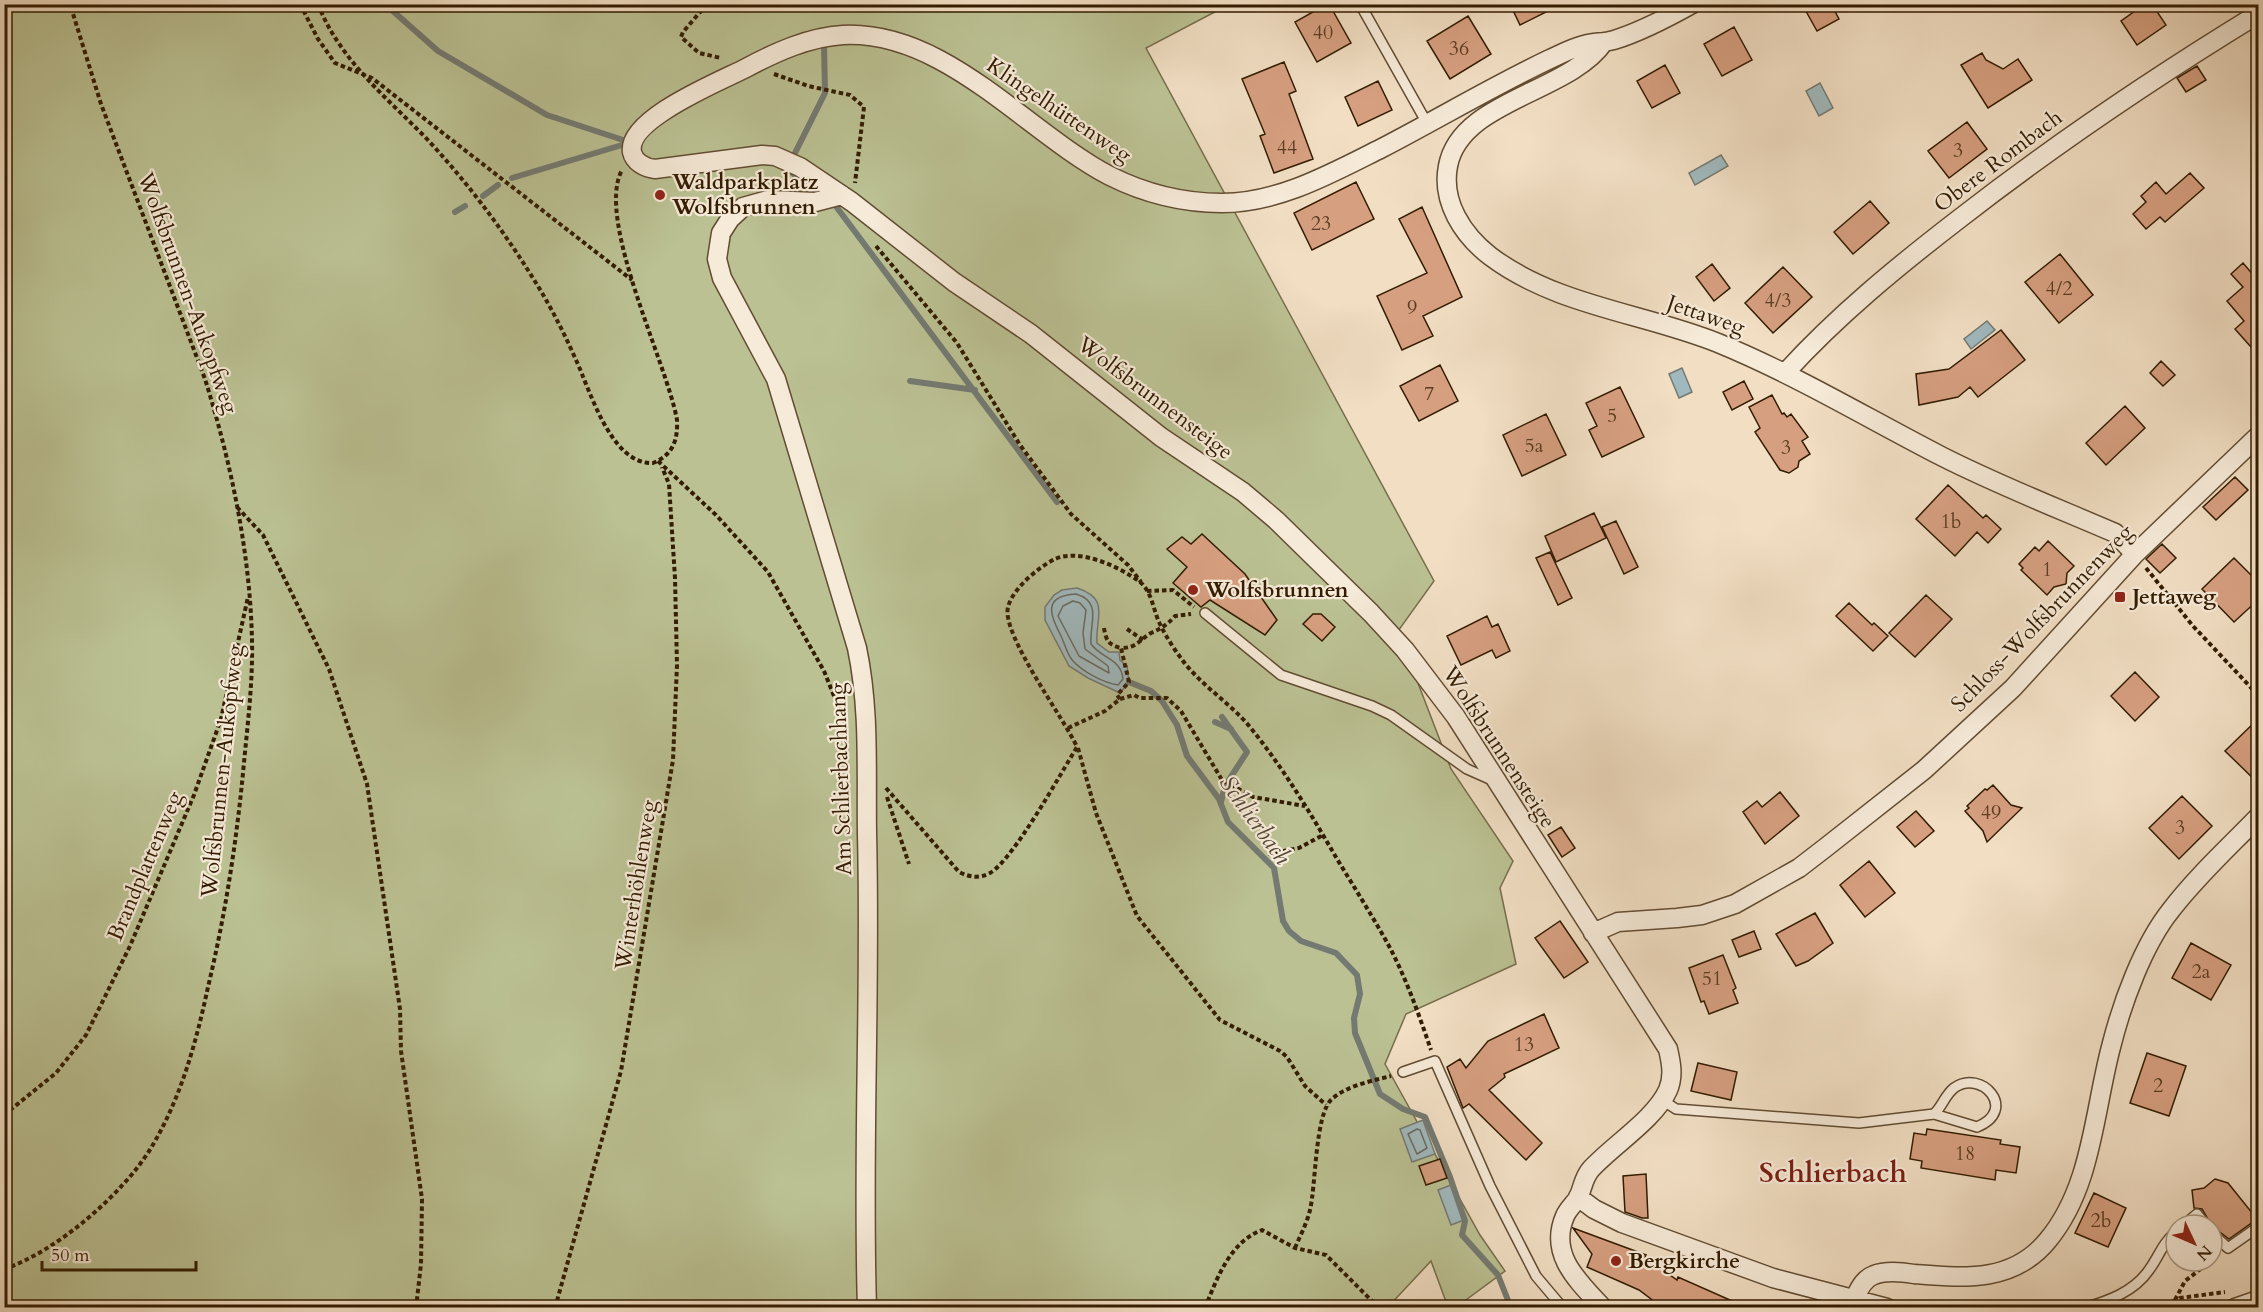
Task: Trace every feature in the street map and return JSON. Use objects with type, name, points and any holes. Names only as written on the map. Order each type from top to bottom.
[{"type":"street","name":"Klingelhüttenweg","points":[[636,159],[632,151],[635,138],[658,114],[757,62],[793,46],[831,36],[863,36],[888,40],[925,54],[959,72],[1109,175],[1150,192],[1197,201],[1237,202],[1282,193],[1344,168],[1546,61],[1583,45],[1604,42],[1634,32],[1692,4]]},
{"type":"street","name":"Obere Rombach","points":[[1786,372],[1814,342],[1880,282],[2021,170],[2095,119],[2259,14]]},
{"type":"street","name":"Jettaweg","points":[[1604,42],[1587,61],[1480,120],[1459,141],[1448,165],[1449,196],[1460,225],[1487,254],[1534,281],[1589,303],[1715,342],[1786,372],[1942,456],[2115,532],[2135,554]]},
{"type":"street","points":[[636,159],[655,170],[748,156],[775,156],[800,167],[847,198]]},
{"type":"street","name":"Wolfsbrunnensteige","points":[[847,198],[954,282],[1030,334],[1161,437],[1264,509],[1398,643],[1456,717],[1668,1049],[1672,1065],[1671,1078],[1662,1100],[1590,1171],[1582,1183],[1578,1197],[1563,1220],[1561,1250],[1571,1273],[1603,1308]]},
{"type":"street","name":"Am Schlierbachhang","points":[[847,198],[815,202],[768,200],[743,207],[725,225],[719,239],[717,259],[722,278],[776,379],[857,648],[863,678],[868,729],[869,898],[865,1230],[867,1308]]},
{"type":"street","name":"Schloss-Wolfsbrunnenweg","points":[[1593,933],[1618,922],[1677,918],[1735,904],[1799,868],[1924,770],[1990,710],[2013,688],[2135,554],[2259,436]]},
{"type":"street","points":[[1854,1299],[1867,1279],[1884,1272],[1974,1278],[1995,1275],[2016,1268],[2048,1240],[2065,1215],[2076,1191],[2087,1156],[2111,1045],[2139,967],[2154,935],[2186,891],[2259,817]]},
{"type":"street","points":[[1578,1197],[1602,1214],[1658,1237],[1773,1278],[1887,1308]]},
{"type":"street","points":[[2233,1300],[2259,1300]]},
{"type":"lane","points":[[1360,4],[1428,125]]},
{"type":"lane","points":[[1203,613],[1281,675],[1372,706],[1410,728],[1467,769],[1496,782]]},
{"type":"lane","points":[[1403,1072],[1435,1061],[1490,1186],[1536,1276],[1563,1308]]},
{"type":"lane","points":[[1662,1100],[1676,1109],[1859,1124],[1934,1114],[1977,1127],[1992,1117],[1997,1108],[1994,1098],[1987,1089],[1977,1083],[1966,1083],[1949,1094],[1934,1114]]},
{"type":"lane","points":[[2224,1244],[2228,1248],[2259,1227]]},
{"type":"lane","points":[[2084,1308],[2109,1300],[2133,1286],[2150,1270],[2164,1242]]},
{"type":"path","name":"Wolfsbrunnen-Aukopfweg","points":[[4,1269],[38,1253],[77,1225],[124,1182],[150,1150],[169,1115],[194,1052],[223,922],[238,821],[250,699],[252,640],[249,593],[237,506],[220,426],[206,379],[101,104],[70,4]]},
{"type":"path","points":[[300,4],[318,39],[331,58],[342,67],[360,71],[632,280]]},
{"type":"path","points":[[318,4],[337,41],[360,71],[457,172],[509,240],[553,312],[613,437],[624,451],[647,464],[668,455],[675,444],[677,420],[632,280],[618,216],[616,189],[621,171],[636,159]]},
{"type":"path","points":[[707,4],[681,37],[699,53],[726,58]]},
{"type":"path","points":[[757,62],[765,70],[792,81],[850,95],[864,107],[860,159],[847,198]]},
{"type":"path","points":[[872,241],[900,279],[957,343],[1020,445],[1071,514],[1128,566],[1147,591],[1163,630],[1188,666],[1248,725],[1283,770],[1385,939],[1420,1017],[1435,1061]]},
{"type":"path","points":[[658,461],[716,515],[768,572],[824,671],[849,735]]},
{"type":"path","name":"Winterhöhlenweg","points":[[555,1308],[621,1071],[673,760],[677,665],[675,578],[669,484],[658,461]]},
{"type":"path","points":[[237,506],[263,535],[329,669],[367,784],[400,1009],[401,1051],[422,1200],[421,1264],[416,1308]]},
{"type":"path","points":[[2135,554],[2193,626],[2259,695]]},
{"type":"path","points":[[1141,583],[1104,564],[1066,556],[1051,561],[1014,595],[1008,606],[1008,618],[1030,669],[1068,728],[1077,747],[1096,813],[1137,916],[1220,1020],[1280,1051],[1287,1057],[1305,1086],[1326,1105]]},
{"type":"path","points":[[1147,591],[1173,590],[1203,613]]},
{"type":"path","name":"Brandplattenweg","points":[[4,1115],[56,1073],[86,1035],[130,946],[194,795],[221,719],[249,593]]},
{"type":"path","points":[[1104,628],[1106,639],[1111,645],[1134,648],[1151,633],[1163,630],[1175,616]]},
{"type":"path","points":[[1127,629],[1143,640]]},
{"type":"path","points":[[1068,728],[1105,711],[1119,697],[1129,682],[1121,648]]},
{"type":"path","points":[[1119,697],[1162,696],[1170,700],[1181,711],[1222,780],[1234,788],[1265,800],[1306,806]]},
{"type":"path","points":[[909,864],[883,785],[953,867],[965,875],[982,876],[997,868],[1030,824],[1077,747]]},
{"type":"path","points":[[1268,854],[1299,848],[1323,834]]},
{"type":"path","points":[[1294,1248],[1310,1210],[1316,1178],[1320,1119],[1326,1105],[1342,1092],[1374,1079]]},
{"type":"path","points":[[1205,1308],[1230,1256],[1251,1234],[1262,1230],[1294,1248],[1326,1255],[1379,1308]]},
{"type":"path","points":[[2175,1300],[2186,1281],[2196,1273]]},
{"type":"path","points":[[2159,1308],[2175,1300],[2233,1300]]},
{"type":"green space","points":[[5,5],[1228,5],[1146,48],[1434,581],[1398,631],[1451,769],[1513,861],[1500,888],[1516,964],[1406,1014],[1385,1064],[1480,1235],[1505,1271],[1455,1308],[1448,1307],[1431,1261],[1387,1308],[5,1308]]},
{"type":"water","points":[[1820,83],[1833,108],[1819,116],[1806,91]]},
{"type":"water","points":[[1721,155],[1728,166],[1695,185],[1689,173]]},
{"type":"water","points":[[1987,321],[1995,330],[1971,349],[1964,339]]},
{"type":"water","points":[[1682,368],[1692,392],[1679,398],[1669,374]]},
{"type":"water","points":[[1077,588],[1088,592],[1098,604],[1097,643],[1109,652],[1119,652],[1120,660],[1127,666],[1129,682],[1120,693],[1069,666],[1045,620],[1045,607],[1054,595],[1062,590]]},
{"type":"water","points":[[1423,1120],[1435,1154],[1412,1162],[1400,1129]]},
{"type":"water","points":[[1451,1185],[1464,1220],[1451,1225],[1438,1190]]},
{"type":"building","points":[[1327,4],[1351,43],[1317,62],[1295,22]]},
{"type":"building","points":[[1510,4],[1562,4],[1520,25]]},
{"type":"building","points":[[1802,4],[1831,4],[1839,19],[1817,31]]},
{"type":"building","points":[[2145,4],[2152,4],[2166,25],[2137,45],[2121,21]]},
{"type":"building","points":[[1468,16],[1491,54],[1450,79],[1427,41]]},
{"type":"building","points":[[1734,27],[1752,60],[1722,76],[1704,44]]},
{"type":"building","points":[[1982,53],[1986,60],[2003,69],[2018,59],[2032,80],[1988,108],[1961,65]]},
{"type":"building","points":[[1284,62],[1296,91],[1289,94],[1313,159],[1274,173],[1260,136],[1265,134],[1242,79]]},
{"type":"building","points":[[1665,65],[1680,93],[1652,108],[1637,81]]},
{"type":"building","points":[[2197,66],[2206,80],[2186,92],[2177,78]]},
{"type":"building","points":[[1378,81],[1392,110],[1358,126],[1345,97]]},
{"type":"building","points":[[1967,122],[1987,149],[1949,178],[1928,151]]},
{"type":"building","points":[[2190,173],[2204,188],[2165,222],[2160,217],[2146,229],[2133,214],[2146,202],[2141,196],[2156,182],[2166,194]]},
{"type":"building","points":[[1356,182],[1374,219],[1312,250],[1294,213]]},
{"type":"building","points":[[1870,201],[1889,223],[1853,254],[1834,232]]},
{"type":"building","points":[[1422,207],[1462,297],[1423,316],[1433,336],[1402,350],[1377,296],[1427,273],[1399,219]]},
{"type":"building","points":[[2060,254],[2093,295],[2059,323],[2025,282]]},
{"type":"building","points":[[2243,263],[2255,277],[2259,274],[2259,356],[2235,329],[2244,321],[2227,301],[2243,287],[2231,274]]},
{"type":"building","points":[[1712,264],[1730,288],[1714,301],[1696,277]]},
{"type":"building","points":[[1783,267],[1812,297],[1773,333],[1745,303]]},
{"type":"building","points":[[2001,330],[2025,360],[1978,397],[1970,387],[1958,397],[1919,405],[1916,374],[1949,369]]},
{"type":"building","points":[[2161,361],[2175,375],[2163,386],[2150,373]]},
{"type":"building","points":[[1440,365],[1458,401],[1419,421],[1400,386]]},
{"type":"building","points":[[1744,381],[1753,399],[1732,410],[1723,392]]},
{"type":"building","points":[[1620,387],[1644,437],[1602,457],[1589,430],[1597,426],[1586,403]]},
{"type":"building","points":[[1772,395],[1782,414],[1784,413],[1787,417],[1791,414],[1808,437],[1802,441],[1810,454],[1799,461],[1798,467],[1789,473],[1780,470],[1755,432],[1760,428],[1749,407]]},
{"type":"building","points":[[2125,406],[2145,428],[2106,465],[2086,443]]},
{"type":"building","points":[[1546,414],[1566,455],[1522,476],[1503,435]]},
{"type":"building","points":[[2235,477],[2248,490],[2216,520],[2203,507]]},
{"type":"building","points":[[1948,485],[1983,518],[1986,515],[2001,529],[1988,543],[1977,532],[1955,556],[1916,519]]},
{"type":"building","points":[[1594,513],[1606,538],[1556,562],[1545,536]]},
{"type":"building","points":[[1616,521],[1638,567],[1624,574],[1602,527]]},
{"type":"building","points":[[1202,534],[1245,574],[1277,620],[1265,635],[1210,600],[1201,607],[1173,583],[1187,567],[1167,549],[1182,537],[1191,544]]},
{"type":"building","points":[[2048,541],[2074,566],[2067,573],[2066,584],[2054,587],[2047,595],[2021,570],[2023,568],[2019,564],[2035,547],[2039,551]]},
{"type":"building","points":[[2162,544],[2176,558],[2160,573],[2146,559]]},
{"type":"building","points":[[1550,552],[1572,598],[1558,605],[1536,558]]},
{"type":"building","points":[[2234,558],[2259,583],[2259,599],[2234,622],[2202,589]]},
{"type":"building","points":[[1926,595],[1952,619],[1915,657],[1889,633]]},
{"type":"building","points":[[1849,603],[1872,625],[1874,623],[1888,636],[1873,651],[1836,616]]},
{"type":"building","points":[[1313,614],[1321,614],[1335,627],[1322,641],[1303,624]]},
{"type":"building","points":[[1487,616],[1492,627],[1498,624],[1510,651],[1496,658],[1492,650],[1461,665],[1447,636]]},
{"type":"building","points":[[2135,672],[2159,697],[2135,721],[2111,696]]},
{"type":"building","points":[[2259,718],[2259,784],[2225,751]]},
{"type":"building","points":[[1993,785],[2011,805],[2022,808],[1987,842],[1983,831],[1965,811],[1969,808],[1967,806],[1985,789]]},
{"type":"building","points":[[1780,792],[1799,816],[1765,844],[1743,812],[1757,801],[1762,807]]},
{"type":"building","points":[[2182,796],[2212,826],[2179,859],[2149,828]]},
{"type":"building","points":[[1916,811],[1934,831],[1915,847],[1897,827]]},
{"type":"building","points":[[1561,827],[1575,848],[1562,857],[1548,835]]},
{"type":"building","points":[[1869,861],[1895,893],[1865,917],[1840,885]]},
{"type":"building","points":[[1815,913],[1833,943],[1808,961],[1796,966],[1776,934]]},
{"type":"building","points":[[1560,921],[1588,962],[1564,978],[1535,938]]},
{"type":"building","points":[[1754,931],[1761,949],[1739,957],[1732,940]]},
{"type":"building","points":[[2191,943],[2231,965],[2211,1000],[2172,978]]},
{"type":"building","points":[[1723,955],[1736,988],[1733,990],[1738,1003],[1709,1014],[1704,1001],[1701,1002],[1689,968]]},
{"type":"building","points":[[1544,1014],[1559,1048],[1504,1074],[1505,1077],[1489,1090],[1542,1143],[1526,1160],[1469,1104],[1463,1108],[1447,1067],[1460,1059],[1466,1068],[1488,1041]]},
{"type":"building","points":[[2147,1053],[2186,1066],[2169,1116],[2130,1103]]},
{"type":"building","points":[[1698,1063],[1737,1072],[1731,1100],[1691,1091]]},
{"type":"building","points":[[1927,1129],[2001,1140],[2000,1144],[2020,1147],[2016,1173],[1996,1170],[1995,1180],[1921,1168],[1922,1161],[1910,1159],[1914,1133],[1926,1135]]},
{"type":"building","points":[[1440,1159],[1447,1178],[1426,1185],[1419,1166]]},
{"type":"building","points":[[1646,1174],[1648,1218],[1642,1218],[1625,1212],[1623,1176]]},
{"type":"building","points":[[2215,1179],[2228,1183],[2257,1219],[2229,1239],[2224,1235],[2224,1213],[2204,1213],[2202,1209],[2194,1208],[2192,1190],[2204,1188]]},
{"type":"building","points":[[2094,1193],[2126,1208],[2108,1247],[2075,1233]]},
{"type":"building","points":[[1573,1228],[1646,1255],[1645,1257],[1677,1280],[1678,1277],[1748,1308],[1663,1308],[1639,1290],[1587,1267],[1592,1254]]},
{"type":"waterway","points":[[385,4],[438,51],[547,115],[623,140]]},
{"type":"waterway","points":[[794,155],[825,93],[824,44]]},
{"type":"waterway","points":[[512,178],[622,145]]},
{"type":"waterway","points":[[790,171],[820,194]]},
{"type":"waterway","points":[[483,196],[498,185]]},
{"type":"waterway","points":[[835,205],[1057,502]]},
{"type":"waterway","points":[[455,212],[465,206]]},
{"type":"waterway","points":[[910,381],[975,390]]},
{"type":"waterway","name":"Schlierbach","points":[[1129,682],[1151,691],[1162,701],[1177,725],[1187,756],[1219,799],[1228,822],[1274,868],[1283,921],[1289,931],[1301,941],[1336,953],[1357,975],[1360,994],[1354,1018],[1355,1033],[1380,1094],[1403,1109],[1425,1117],[1465,1221],[1462,1235],[1498,1275],[1511,1308]]},
{"type":"waterway","points":[[1221,802],[1225,786],[1247,752],[1222,717]]},
{"type":"waterway","points":[[1215,722],[1231,729]]},
{"type":"place","name":"Waldparkplatz Wolfsbrunnen","points":[[660,195]]},
{"type":"place","name":"Wolfsbrunnen","points":[[1193,590]]},
{"type":"place","name":"Jettaweg","points":[[2120,597]]},
{"type":"place","name":"Bergkirche","points":[[1616,1261]]},
{"type":"district","name":"Schlierbach","points":[[1833,1173]]}]
